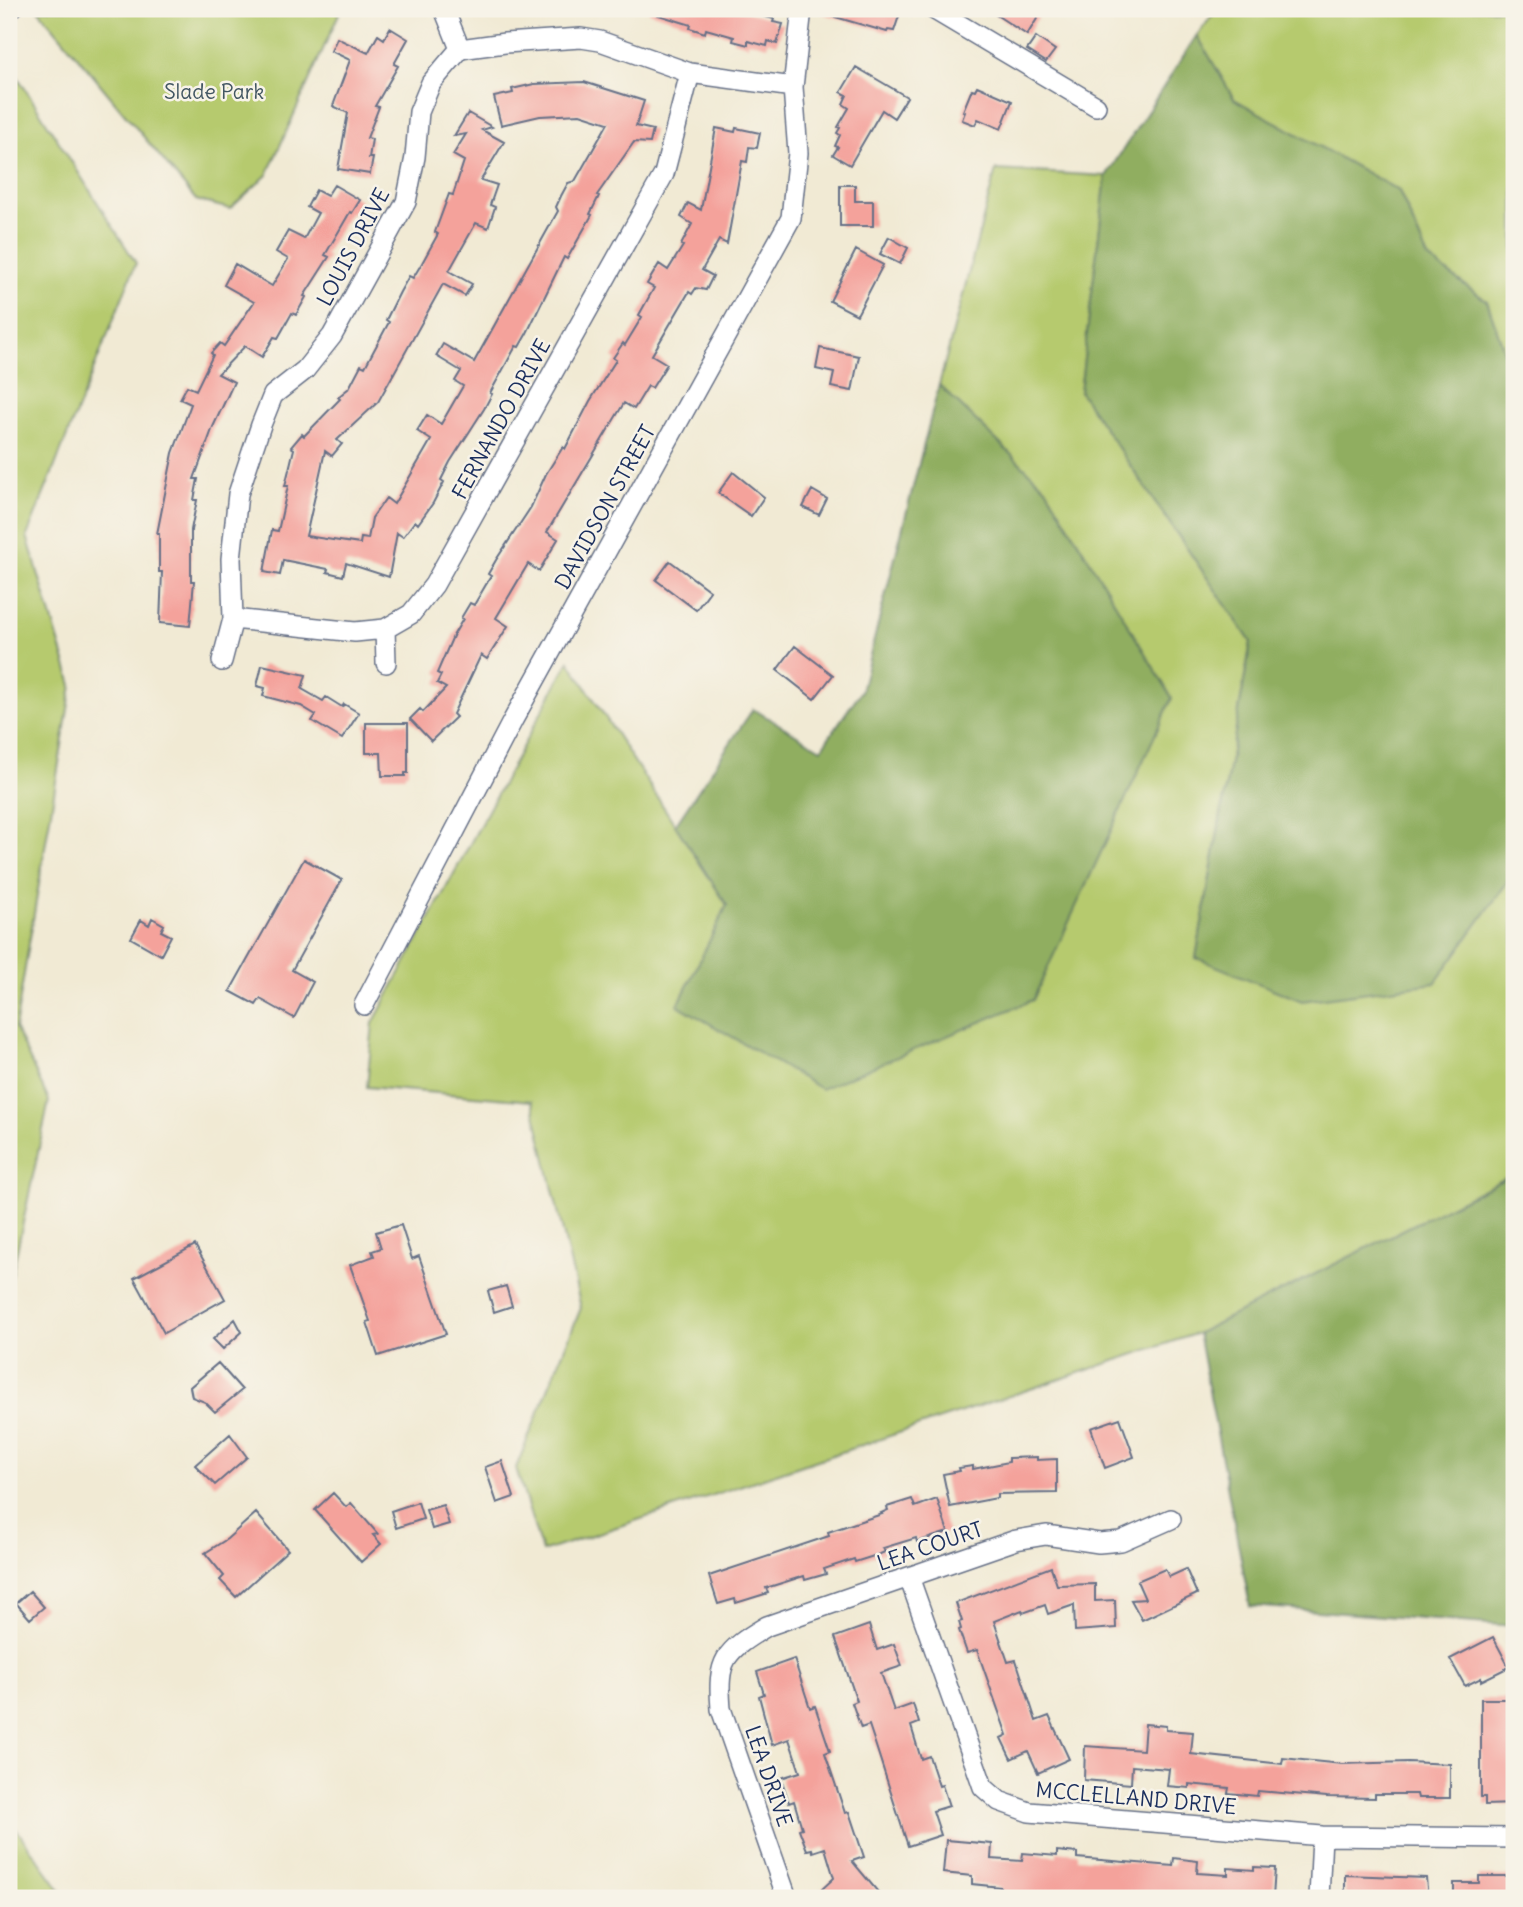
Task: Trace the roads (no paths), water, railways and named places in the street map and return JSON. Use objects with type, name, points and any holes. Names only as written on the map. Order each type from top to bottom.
[{"type":"street","points":[[444,9],[460,49],[580,38],[600,41],[690,73],[793,88]]},
{"type":"street","name":"DAVIDSON STREET","points":[[364,1005],[513,720],[791,218],[798,153],[793,88],[802,9]]},
{"type":"street","points":[[933,9],[1096,106]]},
{"type":"street","name":"LOUIS DRIVE","points":[[222,661],[233,618],[231,559],[238,494],[261,425],[273,395],[305,370],[332,336],[407,201],[419,112],[431,83],[460,49]]},
{"type":"street","name":"FERNANDO DRIVE","points":[[233,618],[355,632],[385,629],[411,614],[434,585],[664,174],[690,73]]},
{"type":"street","points":[[385,629],[386,663]]},
{"type":"street","name":"LEA COURT","points":[[721,1667],[736,1645],[767,1626],[1016,1540],[1046,1535],[1099,1543],[1121,1541],[1171,1519]]},
{"type":"street","name":"MCCLELLAND DRIVE","points":[[909,1577],[983,1787],[999,1801],[1029,1812],[1322,1836],[1514,1838]]},
{"type":"street","name":"LEA DRIVE","points":[[721,1667],[721,1709],[788,1898]]},
{"type":"street","points":[[1319,1898],[1322,1836]]},
{"type":"railway","points":[[9,19],[21,9]]},
{"type":"park label","name":"Slade Park","points":[[214,91]]}]
